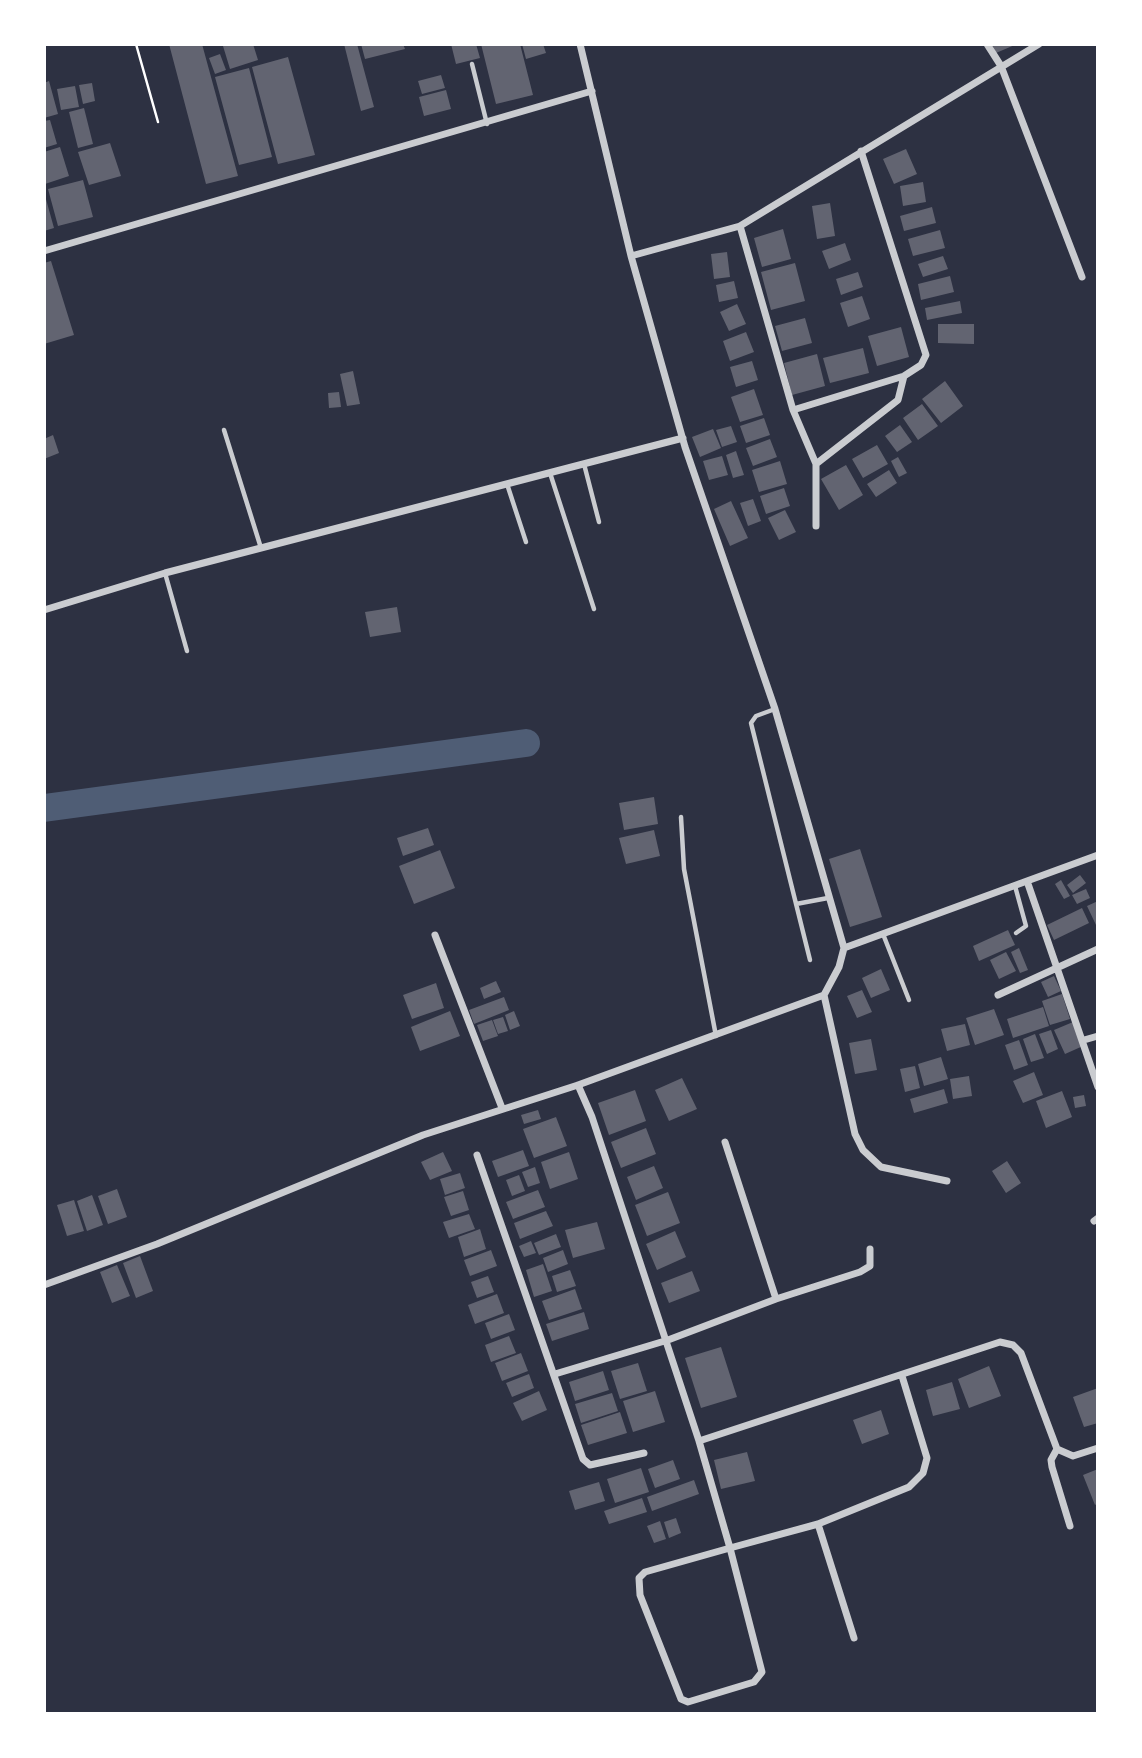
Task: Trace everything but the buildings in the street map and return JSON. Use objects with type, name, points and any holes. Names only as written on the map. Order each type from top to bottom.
[{"type":"street","points":[[44,1285],[157,1244],[423,1135],[716,1037],[824,995],[839,967],[844,948],[775,709],[682,438],[631,256],[580,44]]},
{"type":"street","points":[[987,44],[1001,66],[1082,277]]},
{"type":"street","points":[[631,256],[740,226],[1039,44]]},
{"type":"street","points":[[44,251],[487,124],[592,91]]},
{"type":"street","points":[[793,410],[904,376],[921,365],[926,355],[861,151]]},
{"type":"street","points":[[740,226],[793,410],[816,464],[816,526]]},
{"type":"street","points":[[816,464],[898,400],[904,376]]},
{"type":"street","points":[[44,610],[165,573],[682,438]]},
{"type":"street","points":[[844,948],[1098,855]]},
{"type":"street","points":[[1027,881],[1055,969],[1084,1040],[1098,1087]]},
{"type":"street","points":[[435,935],[502,1108]]},
{"type":"street","points":[[998,995],[1098,949]]},
{"type":"street","points":[[824,995],[855,1134],[863,1150],[881,1167],[947,1181]]},
{"type":"street","points":[[1084,1040],[1098,1036]]},
{"type":"street","points":[[578,1085],[592,1117],[668,1340],[730,1548],[762,1672],[754,1682],[688,1702],[681,1699],[637,1587],[639,1578],[645,1572],[730,1548],[818,1524],[892,1497],[909,1487],[927,1466],[902,1376]]},
{"type":"street","points":[[724,1142],[776,1298]]},
{"type":"street","points":[[477,1155],[587,1464],[644,1453]]},
{"type":"street","points":[[555,1374],[668,1340],[776,1298],[860,1272],[870,1266],[870,1249]]},
{"type":"street","points":[[699,1441],[1000,1342],[1013,1345],[1021,1353],[1057,1449],[1073,1456],[1098,1447]]},
{"type":"street","points":[[1057,1449],[1051,1460],[1052,1468],[1070,1526]]},
{"type":"street","points":[[818,1524],[854,1638]]},
{"type":"lane","points":[[472,64],[487,124]]},
{"type":"lane","points":[[224,430],[261,548]]},
{"type":"lane","points":[[584,464],[599,522]]},
{"type":"lane","points":[[550,473],[594,609]]},
{"type":"lane","points":[[507,484],[526,542]]},
{"type":"lane","points":[[165,573],[187,651]]},
{"type":"lane","points":[[775,709],[756,716],[751,723],[810,960]]},
{"type":"lane","points":[[681,817],[684,869],[716,1037]]},
{"type":"lane","points":[[1015,886],[1026,926],[1016,933]]},
{"type":"lane","points":[[796,904],[828,898]]},
{"type":"lane","points":[[883,934],[909,1000]]},
{"type":"path","points":[[136,44],[158,122]]},
{"type":"waterway","points":[[44,808],[526,743]]}]
